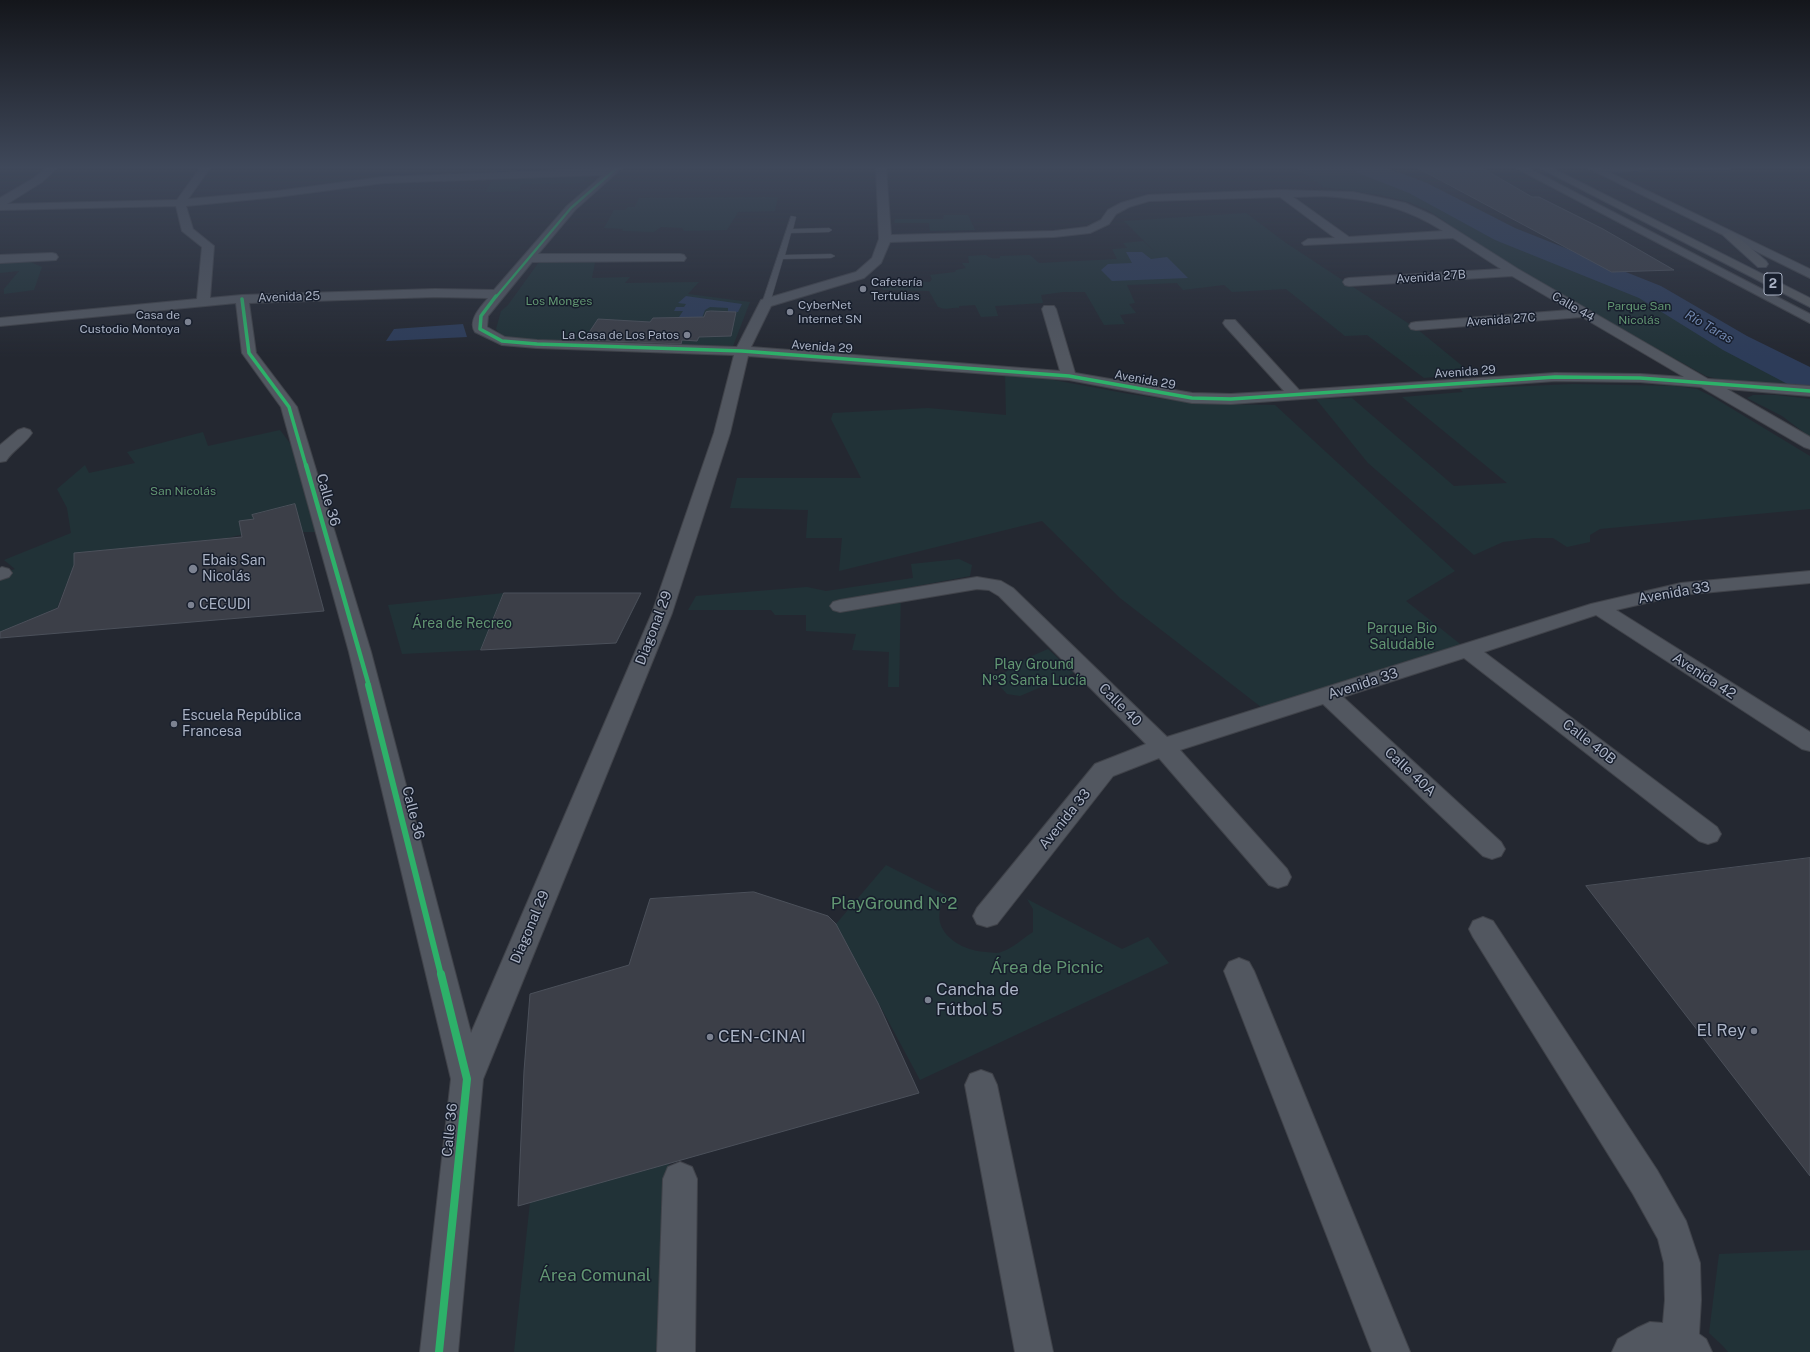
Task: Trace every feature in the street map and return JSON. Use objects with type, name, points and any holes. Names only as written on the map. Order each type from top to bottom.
[{"type":"highway","name":"2","points":[[1669,231],[1810,303]]},
{"type":"highway","points":[[1697,231],[1707,236]]},
{"type":"highway","name":"2","points":[[1725,239],[1762,264],[1807,279]]},
{"type":"street","points":[[188,231],[208,246],[204,304]]},
{"type":"street","points":[[475,315],[498,294],[552,231]]},
{"type":"street","points":[[766,303],[860,275],[877,260],[885,239],[885,231]]},
{"type":"street","name":"Calle 44","points":[[885,239],[1081,231]]},
{"type":"street","points":[[1333,231],[1347,241]]},
{"type":"street","name":"Calle 44","points":[[1452,231],[1514,272],[1810,444]]},
{"type":"street","points":[[1644,231],[1810,319]]},
{"type":"street","points":[[1711,231],[1807,279]]},
{"type":"street","points":[[1308,243],[1457,234]]},
{"type":"street","points":[[0,259],[52,257]]},
{"type":"street","points":[[528,258],[680,258]]},
{"type":"street","name":"Avenida 27B","points":[[1349,282],[1514,272]]},
{"type":"street","name":"Avenida 25","points":[[0,322],[204,304],[242,299],[435,293],[498,294]]},
{"type":"street","name":"Avenida 25","points":[[435,293],[455,300],[475,315]]},
{"type":"street","name":"Calle 36","points":[[242,299],[249,353],[289,407],[356,637],[468,1079],[439,1352]]},
{"type":"street","name":"Diagonal 29","points":[[468,1079],[662,613],[722,433],[742,350],[766,303]]},
{"type":"street","points":[[1049,309],[1069,376]]},
{"type":"street","name":"Avenida 27C","points":[[1416,326],[1585,313]]},
{"type":"street","name":"Avenida 29","points":[[475,315],[502,341],[537,344],[742,350],[1069,376],[1192,398],[1231,399],[1294,393],[1555,377],[1640,378],[1810,391]]},
{"type":"street","points":[[1230,323],[1294,393]]},
{"type":"street","points":[[1,452],[24,433]]},
{"type":"street","name":"Avenida 33","points":[[987,916],[1104,770],[1163,747],[1469,651],[1598,608],[1681,589],[1810,577]]},
{"type":"street","name":"Calle 40","points":[[840,606],[977,583],[994,585],[1006,592],[1163,747],[1278,877]]},
{"type":"street","name":"Avenida 42","points":[[1598,608],[1810,743]]},
{"type":"street","name":"Calle 40B","points":[[1469,651],[1708,834]]},
{"type":"street","name":"Calle 40A","points":[[1327,695],[1492,849]]},
{"type":"street","points":[[1483,929],[1645,1182],[1674,1233],[1682,1263],[1686,1348],[1650,1341],[1632,1352]]},
{"type":"street","points":[[1239,971],[1391,1352]]},
{"type":"street","points":[[982,1085],[1034,1352]]},
{"type":"street","points":[[676,1352],[680,1179]]},
{"type":"lane","points":[[766,303],[789,231]]},
{"type":"lane","points":[[780,257],[831,256]]},
{"type":"green space","points":[[625,231],[655,231],[654,232]]},
{"type":"green space","points":[[1134,231],[1270,231],[1417,329],[1471,373],[1424,378],[1367,335],[1345,336],[1286,289],[1232,292],[1224,285],[1183,290],[1177,283],[1127,285],[1135,303],[1129,304],[1136,313],[1120,315],[1125,324],[1104,325],[1085,292],[1063,292],[1041,295],[1043,303],[995,306],[998,316],[981,317],[975,305],[959,306],[959,308],[947,309],[938,307],[929,291],[883,290],[880,279],[930,282],[932,279],[930,275],[955,272],[956,270],[966,268],[962,263],[969,263],[968,256],[986,255],[994,259],[1000,258],[1000,256],[1030,255],[1039,263],[1117,259],[1112,249],[1127,248],[1123,243],[1143,241],[1156,253]]},
{"type":"green space","name":"Parque San Nicolás","points":[[1459,231],[1496,231],[1648,293],[1736,344],[1810,382],[1810,388],[1730,382],[1706,376],[1517,271]]},
{"type":"green space","points":[[28,261],[42,267],[34,290],[4,294],[4,289],[19,271],[0,273],[0,262]]},
{"type":"green space","name":"Los Monges","points":[[539,262],[595,262],[592,278],[630,277],[625,283],[699,282],[688,294],[750,302],[733,346],[503,338],[496,329],[501,311],[508,305]]},
{"type":"green space","name":"Parque Bio Saludable","points":[[1005,371],[1129,394],[1199,404],[1275,405],[1455,571],[1406,601],[1469,651],[1261,707],[1120,598],[1042,521],[839,571],[842,538],[806,538],[808,510],[730,508],[737,478],[861,478],[831,419],[833,413],[928,408],[1006,415]]},
{"type":"green space","points":[[1573,384],[1675,386],[1697,389],[1711,396],[1810,456],[1810,509],[1600,529],[1590,535],[1590,542],[1567,547],[1553,538],[1534,538],[1503,542],[1474,555],[1368,463],[1316,399],[1352,398],[1454,486],[1507,483],[1402,397],[1463,392],[1460,389]]},
{"type":"green space","points":[[1753,395],[1776,395],[1810,399],[1810,437],[1782,416],[1747,398]]},
{"type":"green space","name":"San Nicolás","points":[[280,430],[305,463],[307,503],[316,532],[303,532],[254,542],[249,533],[227,538],[75,553],[74,565],[57,608],[0,632],[0,574],[15,569],[4,560],[71,533],[67,508],[57,489],[85,465],[89,473],[135,463],[127,452],[203,432],[208,446]]},
{"type":"green space","points":[[959,559],[972,565],[970,576],[901,589],[899,687],[888,687],[889,652],[852,650],[856,634],[806,631],[806,615],[775,615],[771,610],[688,610],[696,596],[807,587],[826,591],[913,578],[911,564]]},
{"type":"green space","name":"Área de Recreo","points":[[504,593],[481,650],[402,654],[388,605]]},
{"type":"green space","name":"Play Ground Nº3 Santa Lucía","points":[[1048,649],[1074,673],[1020,696],[1007,694],[994,680],[1025,659]]},
{"type":"green space","points":[[886,865],[947,896],[941,907],[939,917],[942,927],[947,935],[955,942],[975,951],[999,953],[1005,951],[1033,932],[1033,909],[1027,899],[1122,949],[1148,937],[1169,963],[920,1080],[836,924]]},
{"type":"green space","name":"Área Comunal","points":[[669,1153],[666,1352],[514,1352],[533,1174]]},
{"type":"green space","points":[[1810,1250],[1810,1352],[1728,1352],[1709,1333],[1719,1254]]},
{"type":"water","points":[[1126,252],[1142,252],[1151,259],[1167,257],[1188,278],[1112,281],[1101,270],[1108,264],[1132,263]]},
{"type":"water","points":[[686,296],[742,304],[738,312],[728,312],[728,308],[710,307],[705,310],[702,318],[679,317],[683,311],[674,311],[676,307],[684,307],[686,304],[678,303]]},
{"type":"water","points":[[463,324],[467,337],[386,341],[394,329]]},
{"type":"building","points":[[1536,231],[1607,231],[1674,270],[1612,272]]},
{"type":"building","points":[[706,312],[736,312],[731,336],[699,337],[697,341],[682,340],[681,344],[584,340],[598,319],[650,322],[653,318],[704,317]]},
{"type":"building","points":[[295,504],[324,611],[0,638],[0,632],[58,608],[74,565],[74,553],[242,537],[239,521],[254,519],[252,515]]},
{"type":"building","points":[[504,593],[641,593],[616,643],[481,650]]},
{"type":"building","name":"El Rey","points":[[1810,858],[1810,1176],[1586,886]]},
{"type":"building","name":"CEN-CINAI","points":[[754,892],[828,916],[836,924],[878,1003],[919,1093],[518,1206],[524,1071],[530,994],[629,965],[650,899]]},
{"type":"waterway","name":"Río Taras","points":[[1500,231],[1650,292],[1735,343],[1810,381]]},
{"type":"cycle path","points":[[551,231],[481,316],[480,329],[502,341],[537,344],[742,351],[1069,376],[1192,398],[1231,399],[1555,377],[1640,378],[1810,391]]},
{"type":"cycle path","points":[[242,299],[249,353],[289,407],[360,652],[467,1079],[439,1352]]},
{"type":"place","name":"Cafetería Tertulias","points":[[863,289]]},
{"type":"place","name":"CyberNet Internet SN","points":[[790,312]]},
{"type":"place","name":"Casa de Custodio Montoya","points":[[188,322]]},
{"type":"place","name":"La Casa de Los Patos","points":[[687,335]]},
{"type":"place","name":"Ebais San Nicolás","points":[[193,569]]},
{"type":"place","name":"CECUDI","points":[[191,605]]},
{"type":"place","name":"Escuela República Francesa","points":[[174,724]]},
{"type":"place","name":"Cancha de Fútbol 5","points":[[928,1000]]},
{"type":"place","name":"El Rey","points":[[1754,1031]]},
{"type":"place","name":"CEN-CINAI","points":[[710,1037]]},
{"type":"park label","name":"PlayGround Nº2","points":[[894,904]]},
{"type":"park label","name":"Área de Picnic","points":[[1047,968]]}]
